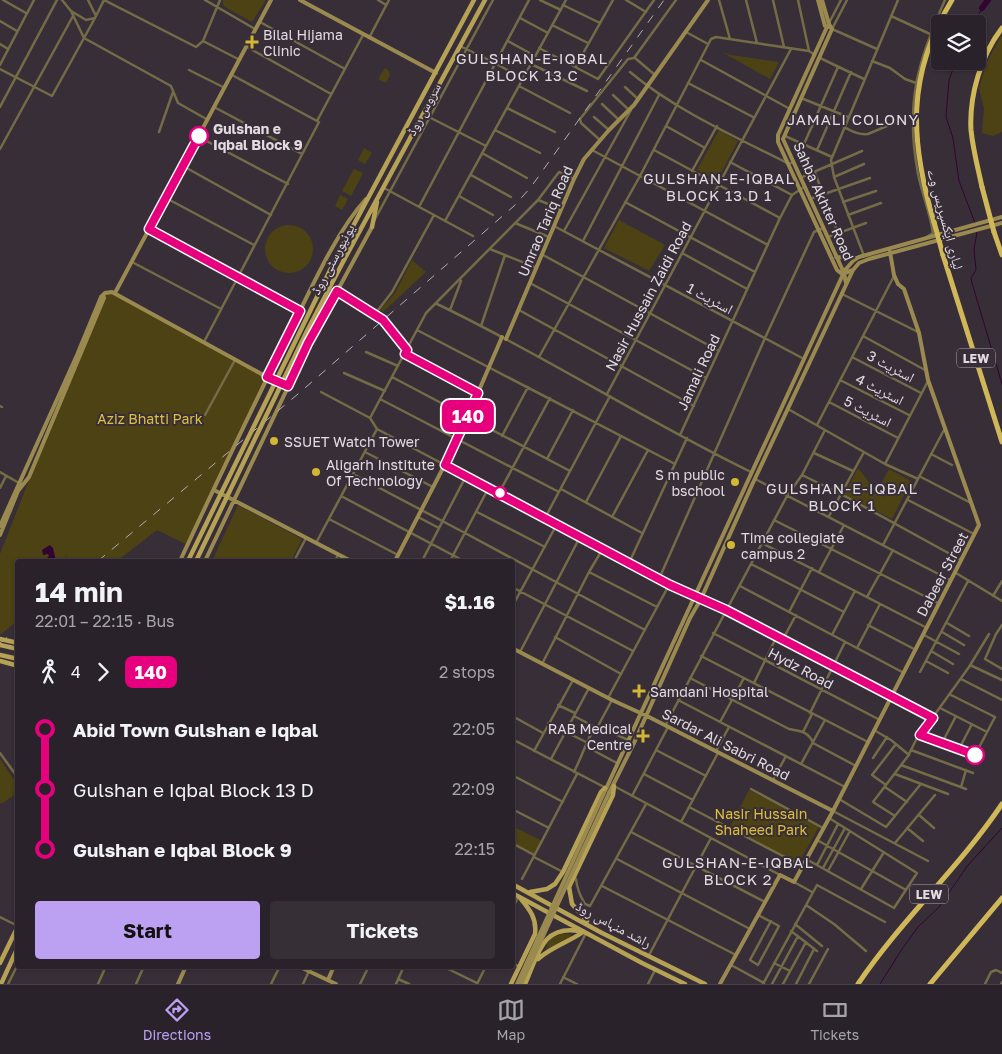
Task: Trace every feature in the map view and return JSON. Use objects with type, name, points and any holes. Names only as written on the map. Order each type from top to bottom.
[{"type":"highway","name":"لیاری ایکسپریس وے","points":[[952,0],[933,36],[920,75],[916,106],[918,158],[947,268],[1002,442]]},
{"type":"highway","points":[[1002,28],[987,53],[977,80],[972,106],[971,128],[974,154],[994,232],[1002,255]]},
{"type":"highway","name":"LEW","points":[[858,984],[893,936],[952,867],[1002,804]]},
{"type":"highway","points":[[930,984],[1002,898]]},
{"type":"main road","name":"یونیورسٹی روڈ","points":[[189,559],[336,258],[474,0]]},
{"type":"main road","name":"یونیورسٹی روڈ","points":[[197,559],[307,331],[485,0]]},
{"type":"main road","points":[[372,227],[379,196]]},
{"type":"main road","points":[[0,639],[15,642]]},
{"type":"main road","points":[[0,645],[15,648]]},
{"type":"main road","points":[[0,655],[15,662]]},
{"type":"main road","points":[[0,661],[15,663]]},
{"type":"main road","points":[[593,927],[572,904],[569,887],[612,795],[614,786]]},
{"type":"main road","points":[[528,892],[547,889],[555,884],[563,872],[601,792],[606,791]]},
{"type":"main road","name":"راشد منہاس روڈ","points":[[515,886],[705,984]]},
{"type":"main road","name":"راشد منہاس روڈ","points":[[515,894],[685,984]]},
{"type":"main road","points":[[511,984],[535,934],[536,924],[532,914],[519,896]]},
{"type":"main road","points":[[526,984],[544,942],[551,935],[566,929],[584,932]]},
{"type":"main road","points":[[0,963],[15,932]]},
{"type":"main road","points":[[535,961],[544,953],[584,932]]},
{"type":"main road","points":[[1,984],[15,954]]},
{"type":"main road","points":[[642,963],[652,964],[653,962],[648,955]]},
{"type":"main road","points":[[666,974],[664,968],[672,967]]},
{"type":"street","points":[[3,0],[26,13]]},
{"type":"street","points":[[34,0],[0,67],[52,96],[104,0],[196,48],[203,41],[220,0]]},
{"type":"street","points":[[0,107],[57,0]]},
{"type":"street","points":[[62,0],[73,16],[84,38],[171,86],[178,103],[208,120]]},
{"type":"street","points":[[88,0],[95,17]]},
{"type":"street","points":[[205,0],[256,30]]},
{"type":"street","points":[[115,294],[271,0]]},
{"type":"street","points":[[300,0],[436,73]]},
{"type":"street","points":[[378,0],[386,5]]},
{"type":"street","points":[[370,38],[389,0]]},
{"type":"street","name":"سروس روڈ","points":[[372,227],[493,0]]},
{"type":"street","points":[[419,207],[529,0]]},
{"type":"street","points":[[540,0],[561,10]]},
{"type":"street","points":[[445,221],[566,0]]},
{"type":"street","points":[[626,0],[646,12]]},
{"type":"street","points":[[540,48],[598,79],[654,0]]},
{"type":"street","points":[[600,140],[581,124],[580,119],[628,59],[634,58],[676,0]]},
{"type":"street","name":"Umrao Tariq Road","points":[[395,559],[458,439],[488,368],[519,310],[584,159],[634,105],[708,0]]},
{"type":"street","points":[[719,0],[730,39]]},
{"type":"street","points":[[746,0],[757,43]]},
{"type":"street","points":[[773,0],[784,48]]},
{"type":"street","points":[[798,0],[810,51]]},
{"type":"street","points":[[818,0],[829,27],[877,49]]},
{"type":"street","points":[[822,0],[822,9]]},
{"type":"street","name":"Sahba Akhter Road","points":[[841,0],[784,139],[791,163],[821,229],[827,237],[844,273],[846,282]]},
{"type":"street","name":"Sahba Akhter Road","points":[[829,27],[847,0]]},
{"type":"street","points":[[864,256],[834,177],[832,156],[898,0]]},
{"type":"street","points":[[925,240],[926,237],[933,233],[918,174],[914,147],[913,115],[916,83],[922,54],[945,0]]},
{"type":"street","points":[[576,67],[611,1]]},
{"type":"street","points":[[563,5],[600,23]]},
{"type":"street","points":[[70,11],[86,20],[95,17]]},
{"type":"street","points":[[0,149],[73,16]]},
{"type":"street","points":[[891,16],[930,34]]},
{"type":"street","points":[[520,18],[548,33]]},
{"type":"street","points":[[0,21],[17,31]]},
{"type":"street","points":[[260,22],[345,68]]},
{"type":"street","points":[[552,25],[588,43]]},
{"type":"street","points":[[685,32],[708,44]]},
{"type":"street","points":[[204,342],[254,245],[272,215],[319,122],[317,121],[363,35]]},
{"type":"street","points":[[539,357],[640,176],[713,37],[810,51],[818,57],[864,79]]},
{"type":"street","points":[[203,41],[240,60]]},
{"type":"street","points":[[508,41],[535,56]]},
{"type":"street","points":[[0,44],[8,49]]},
{"type":"street","points":[[460,46],[523,78]]},
{"type":"street","points":[[246,47],[332,94]]},
{"type":"street","name":"Nasir Hussain Zaidi Road","points":[[545,518],[595,423],[636,339],[791,48]]},
{"type":"street","name":"Sahba Akhter Road","points":[[818,57],[790,109],[778,136],[778,142],[800,178],[802,188],[810,199],[839,273],[853,270],[864,261],[935,239]]},
{"type":"street","points":[[634,58],[654,75]]},
{"type":"street","points":[[701,60],[790,109]]},
{"type":"street","points":[[872,61],[890,68],[905,79],[916,83]]},
{"type":"street","points":[[531,64],[587,92]]},
{"type":"street","points":[[804,144],[838,67]]},
{"type":"street","points":[[189,70],[225,88]]},
{"type":"street","points":[[630,72],[659,95],[742,140],[791,163]]},
{"type":"street","points":[[817,150],[851,72]]},
{"type":"street","points":[[232,75],[317,121]]},
{"type":"street","points":[[688,83],[754,118]]},
{"type":"street","points":[[519,86],[570,113]]},
{"type":"street","points":[[625,87],[638,98]]},
{"type":"street","points":[[159,132],[173,91]]},
{"type":"street","points":[[613,95],[629,110]]},
{"type":"street","points":[[583,241],[659,95]]},
{"type":"street","points":[[801,98],[848,117]]},
{"type":"street","points":[[602,104],[619,120]]},
{"type":"street","points":[[564,231],[634,105]]},
{"type":"street","points":[[214,108],[302,154]]},
{"type":"street","points":[[507,108],[555,132]]},
{"type":"street","points":[[423,114],[486,146]]},
{"type":"street","points":[[844,127],[855,133],[868,134],[913,115]]},
{"type":"street","points":[[594,116],[609,130]]},
{"type":"street","points":[[792,118],[812,127]]},
{"type":"street","points":[[666,126],[705,148]]},
{"type":"street","points":[[692,171],[717,126]]},
{"type":"street","points":[[495,130],[540,153]]},
{"type":"street","points":[[199,136],[288,184]]},
{"type":"street","points":[[784,136],[832,156]]},
{"type":"street","points":[[654,149],[780,218]]},
{"type":"street","points":[[592,150],[768,245]]},
{"type":"street","points":[[800,178],[862,151]]},
{"type":"street","points":[[482,153],[527,178]]},
{"type":"street","points":[[730,162],[792,195]]},
{"type":"street","points":[[834,177],[864,164]]},
{"type":"street","points":[[183,166],[272,215]]},
{"type":"street","points":[[370,418],[426,313],[538,200],[559,172],[574,179]]},
{"type":"street","points":[[815,173],[838,233]]},
{"type":"street","points":[[471,175],[511,197]]},
{"type":"street","points":[[810,199],[870,178]]},
{"type":"street","points":[[383,188],[473,236]]},
{"type":"street","name":"Jamali Road","points":[[680,435],[780,218],[792,195],[802,188]]},
{"type":"street","points":[[844,202],[876,191]]},
{"type":"street","points":[[181,559],[300,311],[336,242],[354,213],[371,194]]},
{"type":"street","points":[[459,196],[492,215]]},
{"type":"street","points":[[166,198],[254,245]]},
{"type":"street","points":[[538,200],[561,209]]},
{"type":"street","points":[[625,202],[755,272]]},
{"type":"street","points":[[848,214],[880,203]]},
{"type":"street","points":[[375,314],[392,292],[434,215]]},
{"type":"street","points":[[985,225],[1002,217]]},
{"type":"street","points":[[827,237],[866,223]]},
{"type":"street","points":[[836,257],[857,258],[985,225],[1002,223]]},
{"type":"street","points":[[515,224],[549,238]]},
{"type":"street","name":"اسٹریٹ 1","points":[[554,226],[804,359]]},
{"type":"street","points":[[206,559],[308,343],[372,227]]},
{"type":"street","points":[[149,229],[300,311]]},
{"type":"street","points":[[659,579],[765,338],[814,232],[821,229]]},
{"type":"street","points":[[490,248],[537,268]]},
{"type":"street","name":"Dabeer Street","points":[[794,882],[833,811],[978,530],[979,521],[928,380],[919,333],[904,289],[898,284],[894,275],[890,252]]},
{"type":"street","points":[[682,253],[748,289]]},
{"type":"street","points":[[542,254],[719,351]]},
{"type":"street","points":[[481,326],[505,255]]},
{"type":"street","points":[[521,984],[617,763],[751,472],[844,273],[848,266],[857,258]]},
{"type":"street","points":[[132,262],[221,309]]},
{"type":"street","points":[[517,984],[606,791],[614,786],[690,618],[701,599],[853,270]]},
{"type":"street","points":[[817,425],[894,275]]},
{"type":"street","points":[[450,310],[462,278]]},
{"type":"street","points":[[530,283],[706,378]]},
{"type":"street","points":[[337,291],[383,320],[407,350]]},
{"type":"street","points":[[0,535],[103,295],[112,292],[267,377],[288,386]]},
{"type":"street","points":[[841,294],[919,333]]},
{"type":"street","points":[[437,304],[504,338],[714,454],[751,472]]},
{"type":"street","points":[[519,310],[694,406]]},
{"type":"street","points":[[417,330],[675,464]]},
{"type":"street","points":[[863,336],[925,370]]},
{"type":"street","points":[[366,352],[398,366]]},
{"type":"street","points":[[405,354],[478,393]]},
{"type":"street","name":"اسٹریٹ 3","points":[[852,357],[921,393]]},
{"type":"street","points":[[205,415],[236,359]]},
{"type":"street","points":[[344,373],[385,391]]},
{"type":"street","points":[[392,377],[570,471]]},
{"type":"street","name":"اسٹریٹ 4","points":[[840,380],[910,415]]},
{"type":"street","points":[[885,464],[928,380]]},
{"type":"street","points":[[502,436],[528,387]]},
{"type":"street","points":[[321,392],[370,418],[377,429],[628,563],[670,585],[726,610],[933,718]]},
{"type":"street","points":[[498,493],[550,398]]},
{"type":"street","points":[[380,399],[512,468],[586,502],[642,533]]},
{"type":"street","name":"اسٹریٹ 5","points":[[829,402],[898,438]]},
{"type":"street","points":[[788,409],[885,464],[973,504]]},
{"type":"street","points":[[547,459],[573,410]]},
{"type":"street","points":[[883,545],[945,428]]},
{"type":"street","points":[[316,543],[377,429]]},
{"type":"street","points":[[632,796],[656,750],[678,700],[713,633],[787,496],[802,475],[825,430]]},
{"type":"street","points":[[586,502],[621,436]]},
{"type":"street","points":[[628,563],[687,438]]},
{"type":"street","points":[[612,517],[648,450]]},
{"type":"street","points":[[364,452],[433,488]]},
{"type":"street","points":[[814,452],[853,472]]},
{"type":"street","points":[[828,517],[864,452]]},
{"type":"street","points":[[931,454],[952,465]]},
{"type":"street","points":[[0,472],[21,484]]},
{"type":"street","points":[[353,474],[512,559]]},
{"type":"street","points":[[802,475],[841,494],[962,560]]},
{"type":"street","points":[[0,488],[6,476]]},
{"type":"street","points":[[423,559],[466,476]]},
{"type":"street","points":[[755,479],[952,580]]},
{"type":"street","points":[[0,526],[21,484]]},
{"type":"street","points":[[451,559],[489,488]]},
{"type":"street","points":[[214,490],[347,559]]},
{"type":"street","points":[[341,496],[460,559]]},
{"type":"street","points":[[907,499],[975,535]]},
{"type":"street","points":[[476,512],[545,547]]},
{"type":"street","points":[[418,517],[439,528]]},
{"type":"street","points":[[329,519],[398,555]]},
{"type":"street","points":[[774,520],[940,604]]},
{"type":"street","points":[[515,602],[557,524]]},
{"type":"street","points":[[819,572],[844,525]]},
{"type":"street","points":[[520,652],[580,537]]},
{"type":"street","points":[[295,559],[306,538]]},
{"type":"street","points":[[762,543],[927,628]]},
{"type":"street","points":[[542,664],[566,615],[603,549]]},
{"type":"street","points":[[867,597],[893,550]]},
{"type":"street","points":[[336,559],[338,555]]},
{"type":"street","points":[[515,561],[645,630]]},
{"type":"street","points":[[751,564],[844,612]]},
{"type":"street","points":[[789,612],[812,568]]},
{"type":"street","points":[[589,572],[657,608]]},
{"type":"street","points":[[956,573],[1002,601]]},
{"type":"street","points":[[920,672],[968,581]]},
{"type":"street","points":[[993,596],[1002,581]]},
{"type":"street","points":[[522,879],[563,802],[587,747],[586,742],[670,585]]},
{"type":"street","points":[[739,586],[904,673]]},
{"type":"street","points":[[515,589],[633,651]]},
{"type":"street","points":[[832,635],[855,591]]},
{"type":"street","points":[[857,648],[880,604]]},
{"type":"street","points":[[783,639],[796,615]]},
{"type":"street","points":[[946,622],[969,636]]},
{"type":"street","points":[[868,625],[916,650]]},
{"type":"street","points":[[1002,625],[985,659],[1002,669]]},
{"type":"street","points":[[941,632],[964,645]]},
{"type":"street","name":"Hydz Road","points":[[713,633],[880,720]]},
{"type":"street","points":[[895,816],[873,802],[909,755],[917,738],[961,679],[988,634]]},
{"type":"street","points":[[924,635],[959,654]]},
{"type":"street","points":[[754,683],[777,636]]},
{"type":"street","points":[[555,637],[621,674]]},
{"type":"street","points":[[803,732],[845,642]]},
{"type":"street","points":[[0,661],[15,650]]},
{"type":"street","name":"Sardar Ali Sabri Road","points":[[515,650],[928,861]]},
{"type":"street","points":[[931,651],[953,664]]},
{"type":"street","points":[[701,656],[868,742]]},
{"type":"street","points":[[926,660],[948,673]]},
{"type":"street","points":[[970,665],[1002,680]]},
{"type":"street","points":[[690,678],[789,729],[803,732],[810,736],[813,742],[856,766]]},
{"type":"street","points":[[720,722],[744,678]]},
{"type":"street","points":[[961,679],[1002,700]]},
{"type":"street","points":[[534,751],[573,680]]},
{"type":"street","points":[[550,759],[589,688]]},
{"type":"street","points":[[950,694],[996,717],[975,755]]},
{"type":"street","points":[[678,700],[845,787]]},
{"type":"street","points":[[558,705],[596,726],[628,740]]},
{"type":"street","points":[[940,708],[988,732]]},
{"type":"street","points":[[942,743],[956,716]]},
{"type":"street","points":[[515,718],[544,733]]},
{"type":"street","points":[[801,764],[825,720]]},
{"type":"street","points":[[548,723],[586,742]]},
{"type":"street","points":[[959,749],[972,724]]},
{"type":"street","points":[[681,822],[706,776],[729,727]]},
{"type":"street","points":[[874,730],[909,755]]},
{"type":"street","points":[[920,735],[983,758]]},
{"type":"street","points":[[874,758],[886,737]]},
{"type":"street","points":[[515,741],[606,791]]},
{"type":"street","points":[[896,744],[872,775],[907,802]]},
{"type":"street","points":[[587,747],[617,763]]},
{"type":"street","points":[[656,750],[706,776]]},
{"type":"street","points":[[911,750],[973,773]]},
{"type":"street","points":[[0,753],[15,774]]},
{"type":"street","points":[[773,780],[786,756]]},
{"type":"street","points":[[901,766],[966,789]]},
{"type":"street","points":[[961,787],[966,770]]},
{"type":"street","points":[[644,774],[693,800]]},
{"type":"street","points":[[895,774],[948,794]]},
{"type":"street","points":[[515,777],[563,802]]},
{"type":"street","points":[[839,799],[886,827],[920,785]]},
{"type":"street","points":[[614,786],[812,892]]},
{"type":"street","points":[[751,788],[823,828]]},
{"type":"street","points":[[895,843],[935,795]]},
{"type":"street","points":[[515,845],[574,877],[582,899],[588,906],[592,905],[646,804]]},
{"type":"street","points":[[689,807],[802,866]]},
{"type":"street","points":[[515,811],[549,828]]},
{"type":"street","points":[[919,815],[934,828]]},
{"type":"street","points":[[806,860],[894,908],[917,873],[829,818]]},
{"type":"street","points":[[817,865],[838,824]]},
{"type":"street","points":[[822,868],[845,828]]},
{"type":"street","points":[[907,828],[923,841]]},
{"type":"street","points":[[828,871],[850,831]]},
{"type":"street","points":[[631,832],[765,902]]},
{"type":"street","points":[[648,955],[711,838]]},
{"type":"street","points":[[817,840],[906,890]]},
{"type":"street","points":[[861,889],[884,852]]},
{"type":"street","points":[[617,859],[750,929]]},
{"type":"street","points":[[720,984],[780,875]]},
{"type":"street","points":[[731,965],[764,983],[815,886],[819,885],[885,922]]},
{"type":"street","points":[[602,886],[736,955]]},
{"type":"street","points":[[515,903],[519,896]]},
{"type":"street","points":[[806,904],[834,924],[866,952]]},
{"type":"street","points":[[758,915],[771,921],[779,927],[758,965],[750,960],[771,921]]},
{"type":"street","points":[[0,917],[15,924]]},
{"type":"street","points":[[795,924],[822,946]]},
{"type":"street","points":[[792,931],[816,950],[796,984]]},
{"type":"street","points":[[560,984],[584,932]]},
{"type":"street","points":[[772,984],[798,936]]},
{"type":"street","points":[[783,984],[806,942]]},
{"type":"street","points":[[809,984],[828,949]]},
{"type":"street","points":[[774,963],[790,971]]},
{"type":"street","points":[[515,965],[519,966]]},
{"type":"street","points":[[8,984],[16,969]]},
{"type":"street","points":[[98,984],[105,969]]},
{"type":"street","points":[[136,984],[143,969]]},
{"type":"street","points":[[178,984],[185,969]]},
{"type":"street","points":[[271,984],[278,969]]},
{"type":"street","points":[[305,969],[336,984]]},
{"type":"street","points":[[328,980],[333,969]]},
{"type":"street","points":[[360,984],[368,969]]},
{"type":"street","points":[[396,984],[403,969]]},
{"type":"street","points":[[448,969],[477,984],[484,969]]},
{"type":"street","points":[[648,984],[656,969]]},
{"type":"street","points":[[986,984],[991,972],[996,970],[1002,973]]},
{"type":"street","points":[[303,984],[309,971]]},
{"type":"street","points":[[563,977],[577,984]]},
{"type":"street","points":[[398,979],[409,984]]},
{"type":"green space","points":[[223,0],[266,0],[252,22],[225,7]]},
{"type":"green space","points":[[1002,34],[1002,132],[993,136],[982,133],[984,108],[979,89],[984,70],[986,70],[986,64]]},
{"type":"green space","points":[[722,52],[731,55],[779,62],[770,79]]},
{"type":"green space","points":[[385,68],[390,75],[386,83],[378,79]]},
{"type":"green space","points":[[719,130],[738,141],[717,181],[697,170]]},
{"type":"green space","points":[[364,148],[372,153],[365,164],[358,160]]},
{"type":"green space","points":[[354,169],[363,173],[351,196],[342,191]]},
{"type":"green space","points":[[340,195],[348,199],[342,210],[335,206]]},
{"type":"green space","points":[[619,220],[665,245],[649,271],[604,248]]},
{"type":"green space","points":[[289,225],[298,227],[306,232],[311,240],[313,249],[311,258],[306,266],[298,271],[289,273],[280,271],[272,266],[267,258],[265,249],[267,240],[272,232],[280,227]]},
{"type":"green space","points":[[412,260],[426,272],[383,312],[380,310],[395,293]]},
{"type":"green space","name":"Aziz Bhatti Park","points":[[105,293],[114,293],[267,377],[188,545],[157,530],[120,559],[68,559],[65,555],[67,559],[15,559],[15,623],[0,635],[0,554],[101,297]]},
{"type":"green space","points":[[858,468],[877,492],[889,469],[911,481],[892,519],[844,495]]},
{"type":"green space","points":[[238,505],[302,539],[292,559],[213,559]]},
{"type":"green space","points":[[0,759],[15,781],[15,794],[1,804]]},
{"type":"green space","name":"Nasir Hussain Shaheed Park","points":[[749,790],[819,827],[798,864],[729,829]]},
{"type":"green space","points":[[515,828],[542,841],[534,855],[515,844]]},
{"type":"green space","points":[[562,933],[570,934],[572,938],[546,950],[547,944],[551,939]]},
{"type":"shaded area","points":[[50,545],[53,548],[56,559],[47,559],[48,554],[43,555],[42,550]]},
{"type":"waterway","points":[[982,8],[988,0]]},
{"type":"waterway","points":[[978,15],[982,8]]},
{"type":"waterway","points":[[953,70],[949,80],[946,117],[953,138],[959,181],[975,223]]},
{"type":"waterway","points":[[977,232],[974,250],[976,270],[971,278],[1002,384]]},
{"type":"waterway","points":[[880,984],[918,927],[939,907],[968,865],[1002,828]]},
{"type":"railway","points":[[100,559],[298,394],[514,206],[531,187],[664,0]]},
{"type":"railway","points":[[0,643],[15,631]]},
{"type":"bus line","name":"140","points":[[199,136],[149,229],[300,311],[267,377],[288,386],[308,343],[337,291],[383,320],[407,350],[405,354],[478,393],[445,465],[670,585],[726,610],[933,718],[920,735],[975,755]]},
{"type":"place","name":"Bilal Hijama Clinic","points":[[252,42]]},
{"type":"place","name":"Gulshan e Iqbal Block 9","points":[[199,136]]},
{"type":"place","name":"SSUET Watch Tower","points":[[274,441]]},
{"type":"place","name":"Aligarh Institute Of Technology","points":[[316,472]]},
{"type":"place","name":"S m public bschool","points":[[735,482]]},
{"type":"place","name":"Time collegiate campus 2","points":[[731,545]]},
{"type":"place","name":"Samdani Hospital","points":[[639,691]]},
{"type":"place","name":"RAB Medical Centre","points":[[643,736]]},
{"type":"district","name":"GULSHAN-E-IQBAL BLOCK 13 C","points":[[532,66]]},
{"type":"district","name":"JAMALI COLONY","points":[[853,119]]},
{"type":"district","name":"GULSHAN-E-IQBAL BLOCK 13 D 1","points":[[719,186]]},
{"type":"district","name":"GULSHAN-E-IQBAL BLOCK 1","points":[[842,496]]},
{"type":"district","name":"GULSHAN-E-IQBAL BLOCK 2","points":[[738,870]]}]
